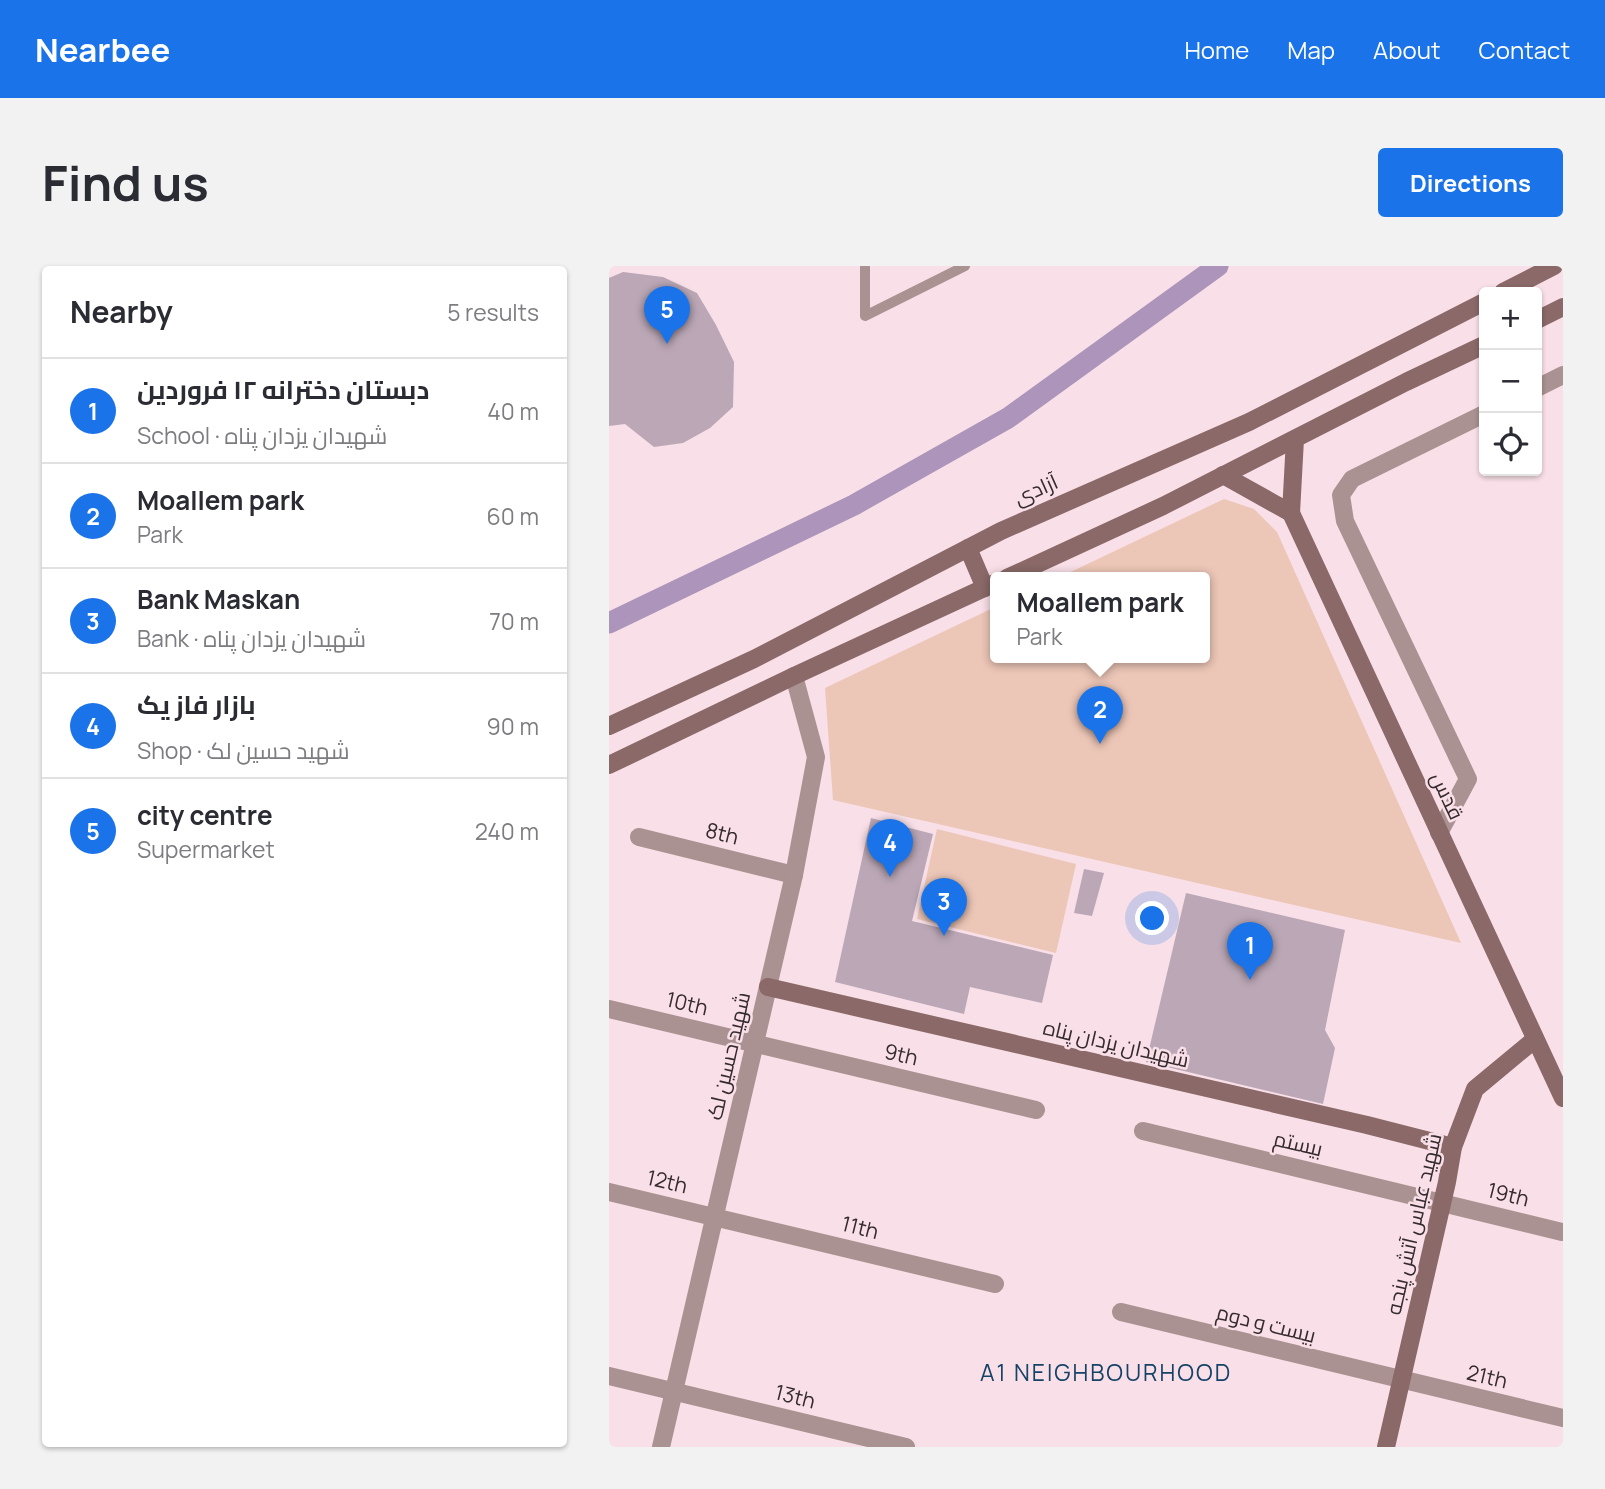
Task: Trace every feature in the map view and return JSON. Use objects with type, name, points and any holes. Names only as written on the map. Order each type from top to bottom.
[{"type":"main road","points":[[1513,287],[1555,266],[1563,280]]},
{"type":"main road","name":"آزادی","points":[[609,726],[754,659],[1001,531],[1249,422],[1479,305]]},
{"type":"main road","points":[[1542,318],[1563,307]]},
{"type":"main road","points":[[1020,572],[1223,475],[1479,347]]},
{"type":"main road","points":[[1223,475],[1291,513],[1294,439]]},
{"type":"main road","name":"قدس","points":[[1291,513],[1563,1098]]},
{"type":"main road","points":[[609,765],[990,585],[968,548]]},
{"type":"main road","name":"شهیدان یزدان پناه","points":[[768,987],[1453,1147]]},
{"type":"main road","name":"شهید عباس آتش پنجه","points":[[1386,1447],[1453,1147],[1475,1089],[1534,1040]]},
{"type":"street","points":[[1542,386],[1563,375]]},
{"type":"street","points":[[1439,833],[1468,779],[1345,521],[1341,495],[1352,479],[1479,416]]},
{"type":"street","name":"شهید حسین لک","points":[[661,1447],[794,875],[816,757],[794,676]]},
{"type":"street","name":"8th","points":[[639,837],[794,875]]},
{"type":"street","name":"10th","points":[[609,1009],[755,1044]]},
{"type":"street","name":"9th","points":[[755,1044],[1036,1110]]},
{"type":"street","name":"بیستم","points":[[1143,1131],[1442,1202]]},
{"type":"street","name":"12th","points":[[609,1192],[715,1217]]},
{"type":"street","name":"19th","points":[[1442,1202],[1562,1232]]},
{"type":"street","name":"11th","points":[[715,1217],[995,1284]]},
{"type":"street","name":"بیست و دوم","points":[[1121,1312],[1401,1380]]},
{"type":"street","name":"13th","points":[[609,1376],[906,1447]]},
{"type":"street","name":"21th","points":[[1401,1380],[1563,1418]]},
{"type":"lane","points":[[865,266],[865,316],[965,266]]},
{"type":"shaded area","points":[[1224,499],[1254,509],[1277,532],[1461,943],[833,800],[825,688],[990,609],[990,663],[1210,663],[1210,572],[1071,572]]},
{"type":"shaded area","points":[[937,829],[1076,864],[1056,953],[917,919]]},
{"type":"building","points":[[623,272],[663,277],[697,293],[734,362],[733,407],[710,428],[683,443],[654,447],[625,424],[609,426],[609,278]]},
{"type":"building","points":[[871,818],[933,834],[912,921],[1053,955],[1042,1003],[970,987],[964,1014],[835,982]]},
{"type":"building","points":[[1084,869],[1104,873],[1092,916],[1074,913]]},
{"type":"building","points":[[1186,893],[1345,930],[1325,1030],[1335,1048],[1323,1104],[1146,1062]]},
{"type":"waterway","points":[[609,623],[854,505],[1008,418],[1218,266]]},
{"type":"place","name":"city centre","points":[[667,344]]},
{"type":"place","name":"Moallem park","points":[[1100,744]]},
{"type":"place","name":"بازار فاز یک","points":[[890,877]]},
{"type":"place","name":"Bank Maskan","points":[[944,936]]},
{"type":"place","name":"دبستان دخترانه ۱۲ فروردین","points":[[1250,980]]},
{"type":"district","name":"A1 NEIGHBOURHOOD","points":[[1106,1373]]}]
